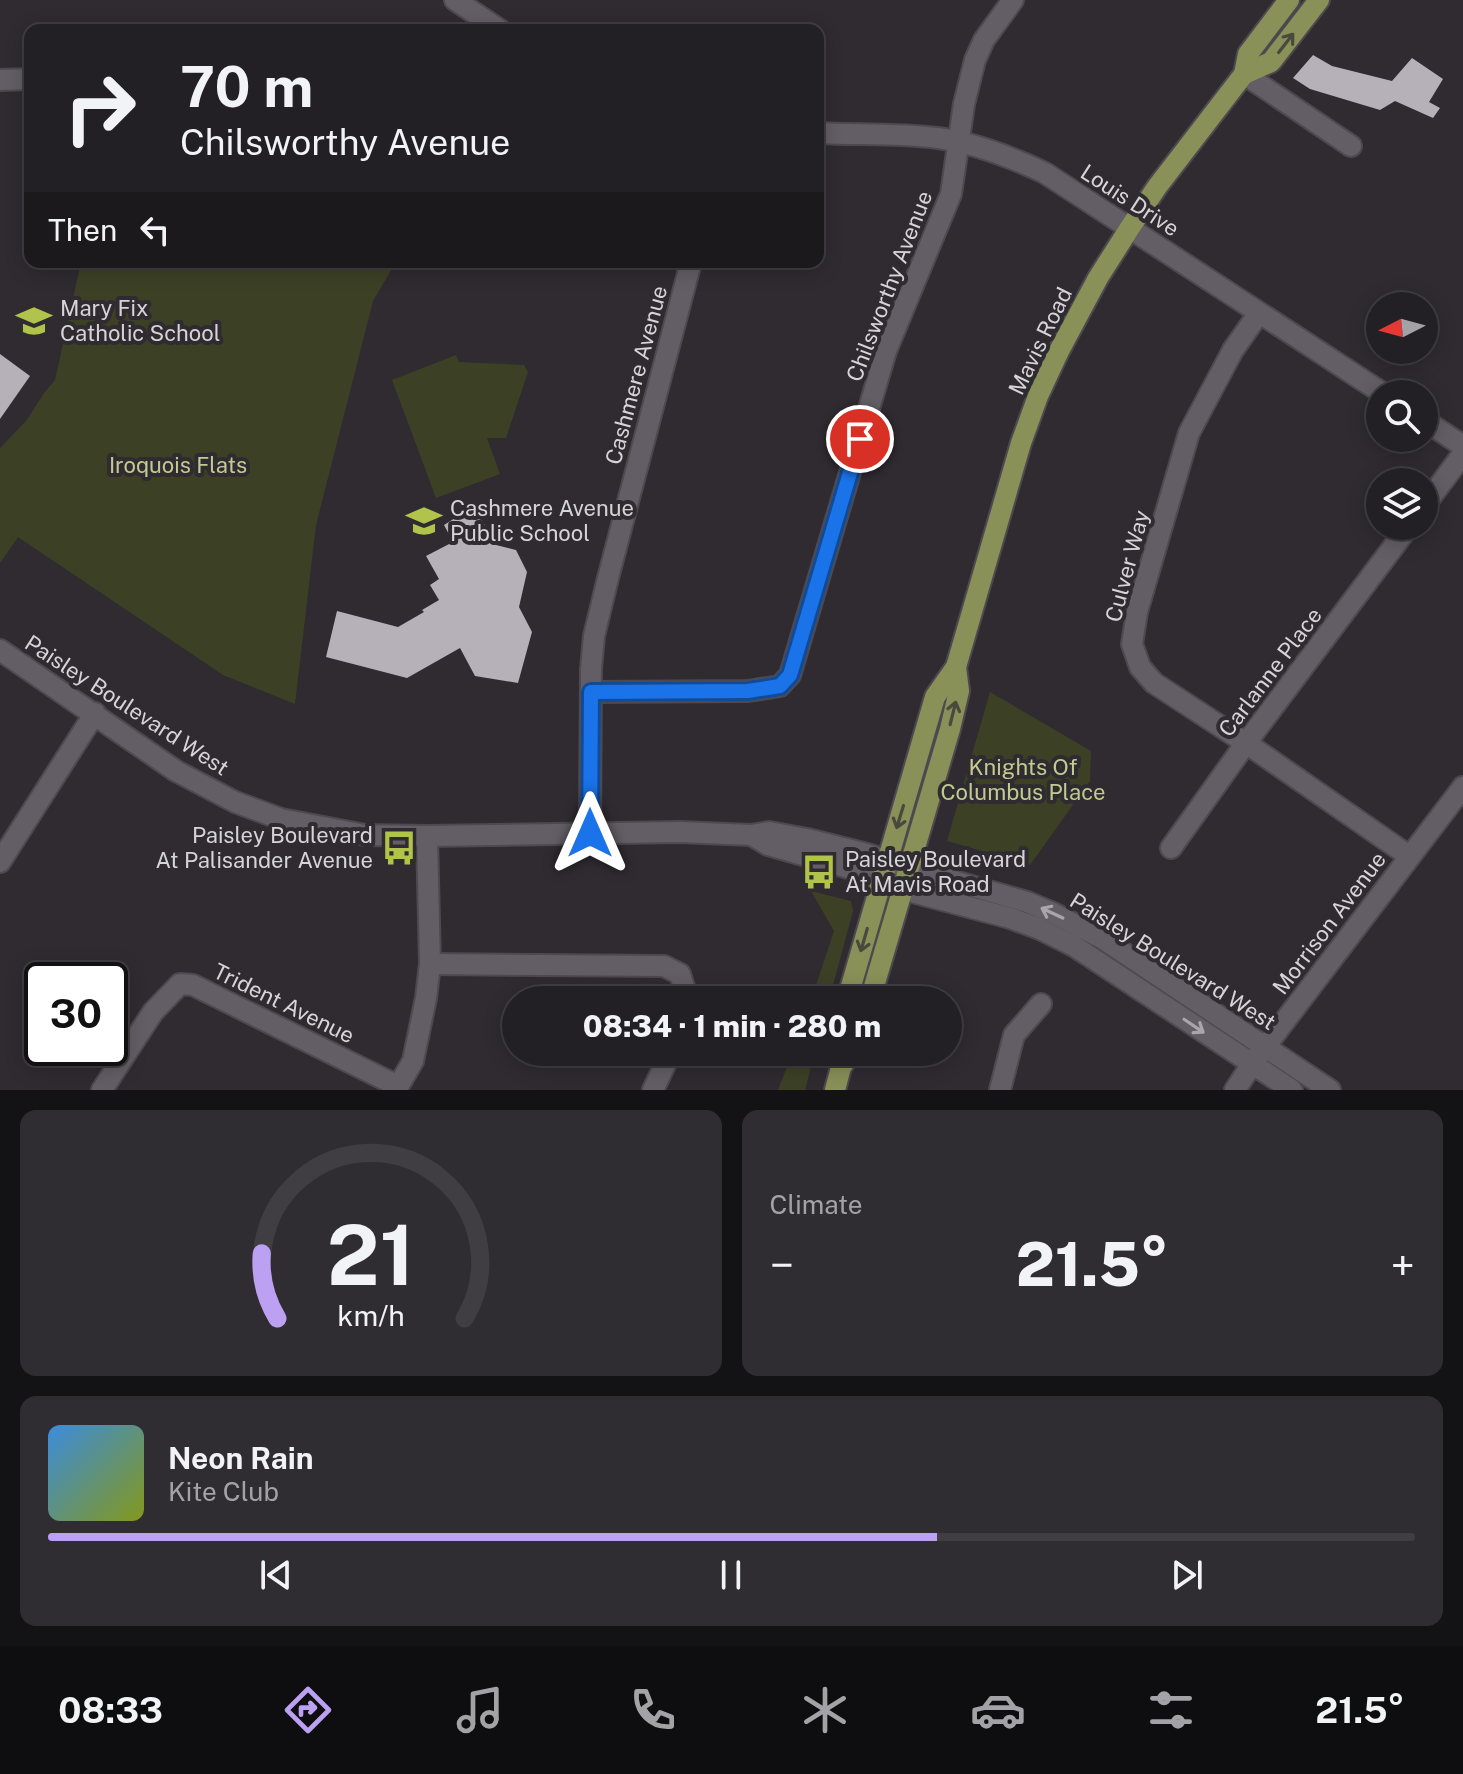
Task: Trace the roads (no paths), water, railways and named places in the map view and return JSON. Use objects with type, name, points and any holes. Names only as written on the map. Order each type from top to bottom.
[{"type":"main road","name":"Mavis Road","points":[[851,986],[935,697],[956,667],[1021,443],[1038,396],[1098,278],[1129,229],[1157,187],[1244,74],[1248,54],[1289,0]]},
{"type":"main road","name":"Mavis Road","points":[[1244,74],[1271,62],[1319,0]]},
{"type":"main road","name":"Mavis Road","points":[[874,986],[950,729],[959,691],[956,667]]},
{"type":"main road","points":[[835,1090],[842,1066]]},
{"type":"street","points":[[455,0],[491,24]]},
{"type":"street","name":"Chilsworthy Avenue","points":[[591,692],[748,691],[780,686],[790,675],[886,351],[951,194],[964,104],[975,60],[984,40],[1013,0]]},
{"type":"street","points":[[1244,74],[1351,146]]},
{"type":"street","points":[[0,80],[24,79]]},
{"type":"street","name":"Louis Drive","points":[[824,133],[936,138],[1018,160],[1045,173],[1366,382]]},
{"type":"street","name":"Cashmere Avenue","points":[[590,833],[594,636],[689,268]]},
{"type":"street","name":"Culver Way","points":[[1259,313],[1233,350],[1189,433],[1137,612],[1132,644],[1140,667],[1154,683],[1409,856]]},
{"type":"street","points":[[1438,429],[1463,446]]},
{"type":"street","points":[[1438,487],[1463,454]]},
{"type":"street","name":"Carlanne Place","points":[[1171,848],[1398,540]]},
{"type":"street","name":"Paisley Boulevard West","points":[[0,650],[176,771],[235,802],[281,819],[365,835],[751,835],[769,832],[867,854],[901,889],[1010,918],[1056,937],[1292,1090]]},
{"type":"street","points":[[0,862],[95,713]]},
{"type":"street","name":"Morrison Avenue","points":[[1235,1090],[1463,787]]},
{"type":"street","points":[[397,1088],[413,1061],[426,998],[430,964],[427,836]]},
{"type":"street","name":"Paisley Boulevard West","points":[[884,871],[909,868],[1027,902],[1053,913],[1103,939],[1330,1090]]},
{"type":"street","points":[[430,964],[664,966],[680,974],[684,986]]},
{"type":"street","name":"Trident Avenue","points":[[102,1090],[153,1012],[180,984],[193,985],[397,1088]]},
{"type":"street","points":[[1000,1090],[1014,1035],[1041,1004]]},
{"type":"street","points":[[653,1090],[664,1066]]},
{"type":"place","name":"Mary Fix Catholic School","points":[[34,321]]},
{"type":"place","name":"Cashmere Avenue Public School","points":[[424,521]]},
{"type":"place","name":"Paisley Boulevard At Palisander Avenue","points":[[399,848]]},
{"type":"place","name":"Paisley Boulevard At Mavis Road","points":[[819,872]]},
{"type":"park label","name":"Iroquois Flats","points":[[178,465]]},
{"type":"park label","name":"Knights Of Columbus Place","points":[[1023,780]]}]
